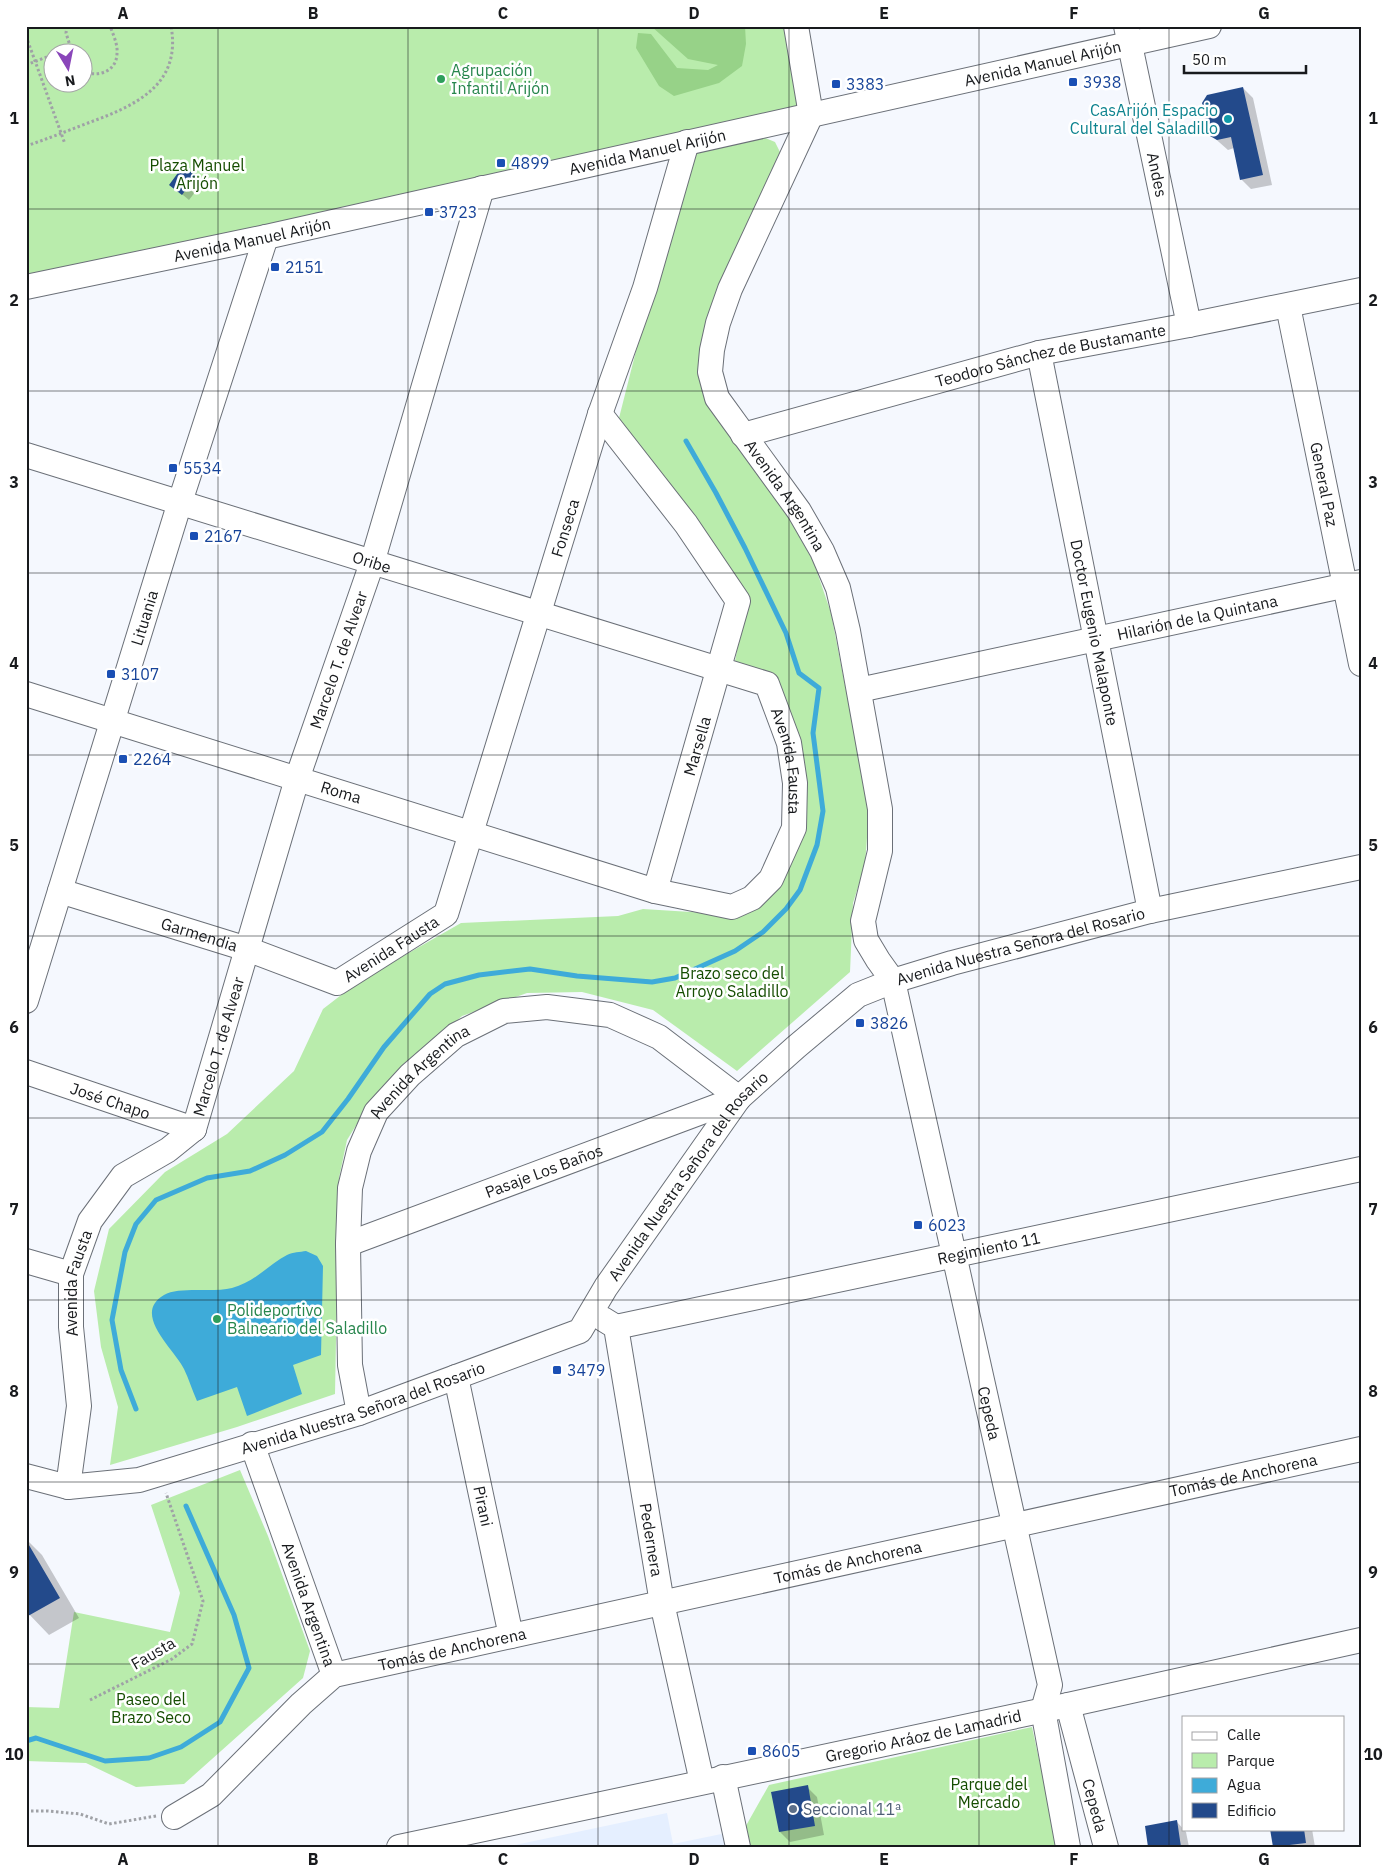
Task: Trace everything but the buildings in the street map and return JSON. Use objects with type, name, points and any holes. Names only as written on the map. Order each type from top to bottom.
[{"type":"street","points":[[796,26],[811,115]]},
{"type":"street","name":"Avenida Manuel Arijón","points":[[26,287],[266,237],[811,115],[1128,35],[1209,26]]},
{"type":"street","name":"Andes","points":[[1128,35],[1189,325]]},
{"type":"street","name":"Avenida Argentina","points":[[811,115],[730,290],[718,323],[712,350],[710,372],[716,398],[799,511],[822,551],[838,588],[859,690],[880,809],[880,850],[864,921],[866,940],[894,981]]},
{"type":"street","name":"Fonseca","points":[[446,914],[600,414],[645,288],[687,142]]},
{"type":"street","name":"Marcelo T. de Alvear","points":[[194,1129],[297,779],[372,563],[482,188]]},
{"type":"street","name":"Lituania","points":[[26,1001],[180,502],[266,237]]},
{"type":"street","name":"Teodoro Sánchez de Bustamante","points":[[743,435],[1039,353],[1288,306],[1361,290]]},
{"type":"street","name":"General Paz","points":[[1288,306],[1353,584],[1361,664]]},
{"type":"street","name":"Doctor Eugenio Malaponte","points":[[1039,353],[1150,912]]},
{"type":"street","name":"Marsella","points":[[600,414],[686,524],[738,601],[656,891]]},
{"type":"street","name":"Oribe","points":[[26,454],[372,563],[719,669]]},
{"type":"street","name":"Hilarión de la Quintana","points":[[859,690],[1353,584]]},
{"type":"street","name":"Avenida Fausta","points":[[656,891],[732,906],[752,898],[771,879],[794,828],[795,783],[789,743],[767,684],[719,669]]},
{"type":"street","name":"Roma","points":[[26,694],[656,891]]},
{"type":"street","name":"Avenida Nuestra Señora del Rosario","points":[[26,1476],[68,1487],[139,1480],[252,1444],[359,1413],[580,1330],[606,1286],[739,1098],[858,995],[894,981],[952,963],[1150,912],[1361,867]]},
{"type":"street","name":"Garmendia","points":[[60,891],[247,949],[336,983]]},
{"type":"street","name":"Avenida Fausta","points":[[336,983],[446,914]]},
{"type":"street","name":"Cepeda","points":[[894,981],[1050,1685],[1044,1710],[1068,1847]]},
{"type":"street","name":"Avenida Argentina","points":[[359,1413],[350,1365],[348,1244],[350,1188],[359,1151],[376,1112],[410,1075],[456,1034],[504,1011],[547,1007],[610,1015],[659,1037],[739,1098]]},
{"type":"street","name":"José Chapo","points":[[26,1072],[194,1129]]},
{"type":"street","name":"Pasaje Los Baños","points":[[348,1244],[739,1098]]},
{"type":"street","name":"Avenida Fausta","points":[[68,1487],[78,1406],[71,1327],[72,1274],[90,1221],[123,1176],[168,1150],[194,1129]]},
{"type":"street","name":"Regimiento 11","points":[[616,1327],[1361,1170]]},
{"type":"street","points":[[26,1260],[72,1274]]},
{"type":"street","points":[[591,1311],[616,1327]]},
{"type":"street","name":"Pedernera","points":[[616,1327],[662,1603],[712,1779],[738,1847]]},
{"type":"street","name":"Pirani","points":[[456,1376],[511,1636]]},
{"type":"street","name":"Avenida Argentina","points":[[174,1817],[211,1794],[301,1704],[334,1675],[252,1444]]},
{"type":"street","name":"Tomás de Anchorena","points":[[334,1675],[1361,1449]]},
{"type":"street","name":"Gregorio Aráoz de Lamadrid","points":[[399,1847],[712,1779],[1068,1705],[1361,1640]]},
{"type":"street","name":"Cepeda","points":[[1068,1705],[1106,1847]]},
{"type":"path","points":[[67,26],[66,33],[68,42]]},
{"type":"path","points":[[92,74],[101,74],[110,70],[116,62],[118,52],[110,26]]},
{"type":"path","points":[[26,146],[120,111],[137,103],[153,90],[165,74],[172,53],[171,26]]},
{"type":"path","points":[[26,36],[65,144]]},
{"type":"path","points":[[26,65],[42,59]]},
{"type":"path","name":"Fausta","points":[[90,1700],[172,1659],[192,1644],[203,1601],[166,1492]]},
{"type":"path","points":[[26,1811],[80,1814],[109,1824],[161,1815],[174,1817]]},
{"type":"shaded area","points":[[667,1813],[673,1844],[731,1832],[734,1847],[506,1847]]},
{"type":"green space","name":"Plaza Manuel Arijón","points":[[26,26],[796,26],[811,115],[26,287]]},
{"type":"green space","points":[[651,26],[745,26],[746,44],[742,66],[719,83],[674,96],[659,86],[636,48],[638,33],[651,34],[677,68],[708,70],[718,65],[688,59]]},
{"type":"green space","name":"Brazo seco del Arroyo Saladillo","points":[[763,137],[775,142],[780,152],[725,275],[702,345],[786,512],[814,563],[831,613],[869,810],[865,865],[853,903],[850,972],[737,1071],[653,1010],[582,992],[527,993],[462,1016],[400,1071],[362,1116],[347,1140],[339,1178],[335,1394],[237,1427],[110,1465],[118,1407],[101,1347],[94,1291],[109,1229],[165,1172],[227,1134],[294,1071],[323,1009],[358,982],[461,923],[618,916],[643,909],[723,914],[802,829],[774,678],[735,661],[747,598],[695,519],[619,418],[689,153]]},
{"type":"green space","name":"Paseo del Brazo Seco","points":[[240,1470],[268,1536],[310,1651],[303,1678],[184,1784],[136,1787],[86,1763],[26,1761],[26,1707],[59,1708],[74,1612],[170,1632],[180,1593],[151,1505]]},
{"type":"green space","name":"Parque del Mercado","points":[[1032,1727],[1058,1847],[734,1847],[769,1785]]},
{"type":"water","points":[[306,1251],[317,1256],[323,1266],[321,1355],[293,1365],[302,1394],[247,1416],[237,1387],[197,1401],[184,1369],[153,1322],[152,1312],[155,1303],[170,1292],[232,1288],[248,1282],[287,1255]]},
{"type":"waterway","points":[[136,1409],[121,1370],[112,1320],[125,1252],[136,1224],[156,1200],[207,1178],[250,1171],[285,1155],[322,1132],[348,1099],[384,1047],[430,994],[445,984],[479,975],[530,969],[577,976],[652,982],[675,978],[735,951],[763,932],[786,909],[800,890],[817,845],[823,811],[813,733],[819,688],[799,673],[786,633],[745,548],[686,441]]},
{"type":"waterway","points":[[26,1741],[36,1738],[105,1761],[149,1758],[181,1747],[220,1722],[249,1668],[234,1615],[186,1506]]},
{"type":"place","name":"Agrupación Infantil Arijón","points":[[441,79]]},
{"type":"place","name":"3938","points":[[1073,82]]},
{"type":"place","name":"3383","points":[[836,84]]},
{"type":"place","name":"CasArijón Espacio Cultural del Saladillo","points":[[1228,119]]},
{"type":"place","name":"4899","points":[[501,163]]},
{"type":"place","name":"3723","points":[[429,212]]},
{"type":"place","name":"2151","points":[[275,267]]},
{"type":"place","name":"5534","points":[[173,468]]},
{"type":"place","name":"2167","points":[[194,536]]},
{"type":"place","name":"3107","points":[[111,674]]},
{"type":"place","name":"2264","points":[[123,759]]},
{"type":"place","name":"3826","points":[[860,1023]]},
{"type":"place","name":"6023","points":[[918,1225]]},
{"type":"place","name":"Polideportivo Balneario del Saladillo","points":[[217,1319]]},
{"type":"place","name":"3479","points":[[557,1370]]},
{"type":"place","name":"8605","points":[[752,1751]]},
{"type":"place","name":"Seccional 11ª","points":[[793,1809]]}]
